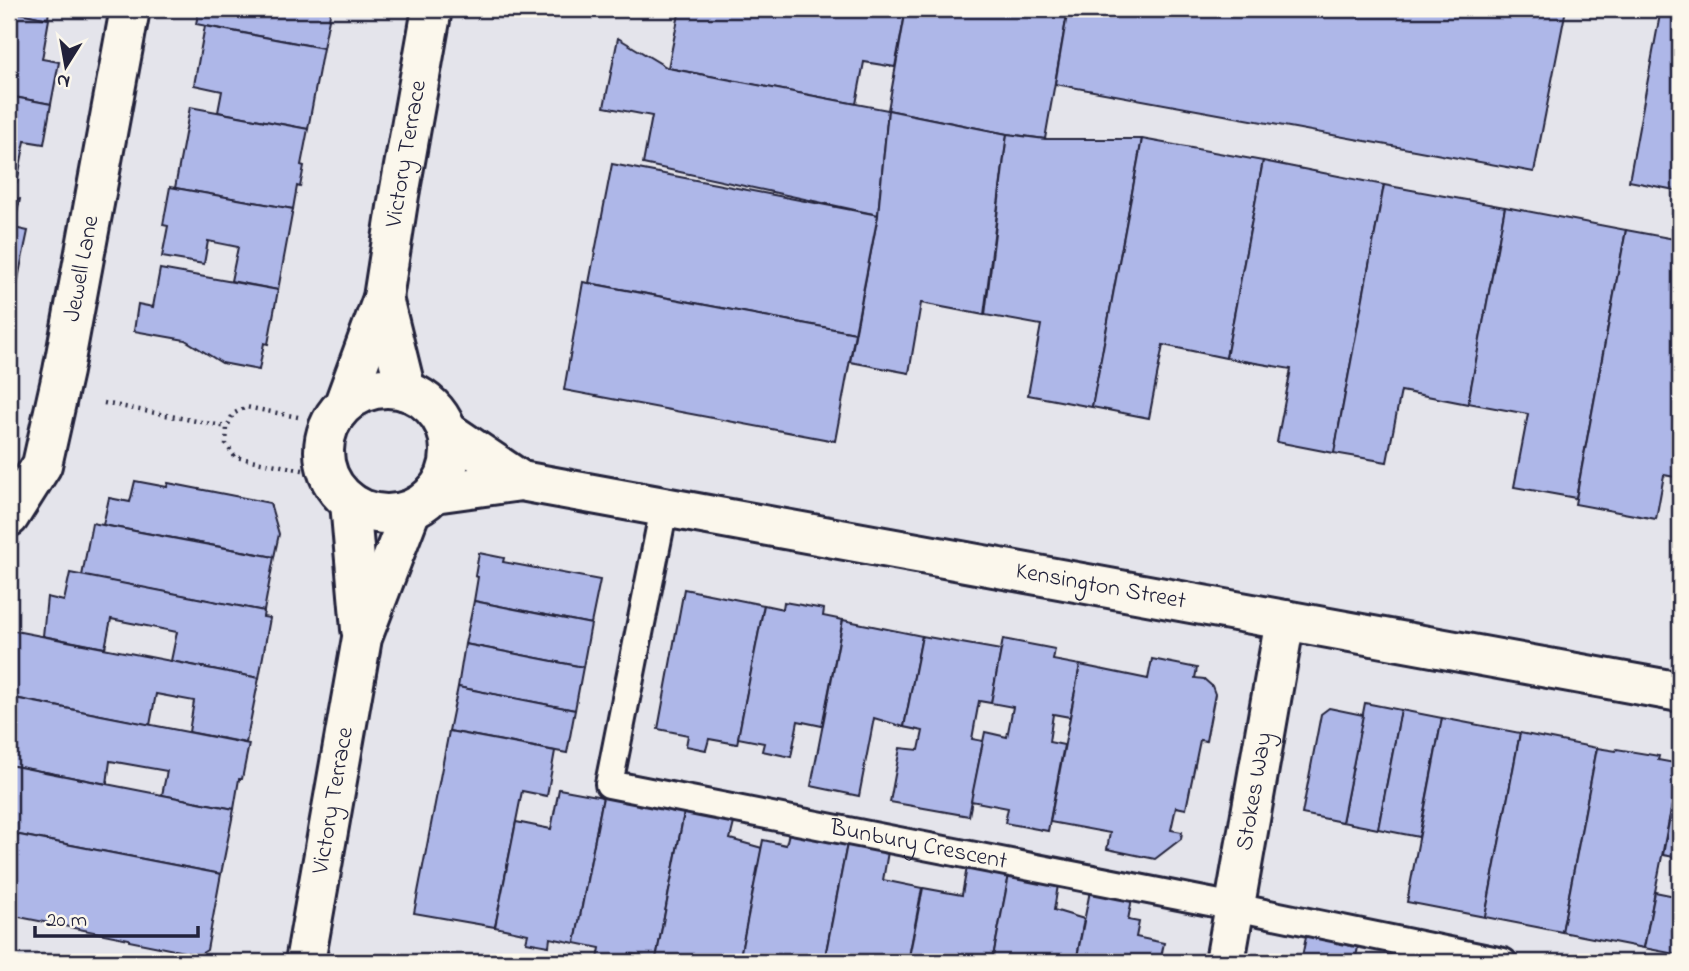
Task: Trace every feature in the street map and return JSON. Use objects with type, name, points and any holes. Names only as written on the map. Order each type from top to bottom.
[{"type":"street","name":"Jewell Lane","points":[[9,517],[42,465],[63,372],[130,9]]},
{"type":"street","name":"Victory Terrace","points":[[337,413],[383,298],[432,9]]},
{"type":"street","name":"Victory Terrace","points":[[383,298],[406,391]]},
{"type":"street","points":[[384,388],[406,391],[424,400],[438,413],[447,430],[449,464],[443,479],[423,501],[390,515],[368,512],[339,489],[324,457],[324,440],[337,413],[363,392],[384,388]]},
{"type":"street","name":"Kensington Street","points":[[447,430],[521,481]]},
{"type":"street","name":"Kensington Street","points":[[423,501],[521,481],[1680,692]]},
{"type":"street","name":"Victory Terrace","points":[[339,489],[362,639]]},
{"type":"street","name":"Victory Terrace","points":[[305,962],[362,639],[423,501]]},
{"type":"street","name":"Stokes Way","points":[[1225,962],[1285,620]]},
{"type":"lane","name":"Bunbury Crescent","points":[[664,508],[609,784],[1503,962]]},
{"type":"path","points":[[107,404],[227,427]]},
{"type":"path","points":[[337,413],[246,407],[233,414],[227,427],[226,444],[235,457],[339,489]]},
{"type":"building","points":[[49,9],[48,19],[9,11]]},
{"type":"building","points":[[199,9],[331,9],[323,48],[196,24]]},
{"type":"building","points":[[680,9],[906,9],[895,67],[864,62],[856,104],[668,68]]},
{"type":"building","points":[[906,9],[1068,9],[1045,139],[888,110]]},
{"type":"building","points":[[1068,9],[1566,9],[1534,172],[1055,84]]},
{"type":"building","points":[[1661,9],[1680,9],[1680,191],[1629,181]]},
{"type":"building","points":[[9,11],[49,19],[42,59],[59,62],[51,104],[9,96]]},
{"type":"building","points":[[205,26],[323,48],[308,129],[218,112],[222,91],[194,85]]},
{"type":"building","points":[[618,38],[668,68],[888,110],[878,215],[643,164],[652,116],[604,107]]},
{"type":"building","points":[[9,96],[51,104],[44,144],[25,141],[17,183],[9,181]]},
{"type":"building","points":[[190,107],[308,129],[301,165],[304,166],[293,209],[175,188]]},
{"type":"building","points":[[888,110],[1007,134],[984,315],[921,303],[909,373],[850,362],[878,215]]},
{"type":"building","points":[[1007,134],[1045,139],[1142,139],[1092,407],[1028,395],[1041,325],[985,315]]},
{"type":"building","points":[[1142,139],[1263,161],[1226,358],[1163,345],[1149,418],[1092,407]]},
{"type":"building","points":[[1263,161],[1384,185],[1334,453],[1277,442],[1291,369],[1226,358]]},
{"type":"building","points":[[612,164],[878,215],[855,333],[589,283]]},
{"type":"building","points":[[1384,185],[1505,207],[1468,404],[1401,391],[1387,462],[1334,453]]},
{"type":"building","points":[[170,187],[293,209],[278,290],[231,281],[238,247],[208,241],[204,264],[162,257],[168,226],[163,225]]},
{"type":"building","points":[[9,197],[20,199],[14,228],[28,231],[20,269],[9,267]]},
{"type":"building","points":[[1505,207],[1626,230],[1576,498],[1514,487],[1528,414],[1468,403]]},
{"type":"building","points":[[1626,230],[1680,240],[1680,478],[1664,475],[1656,519],[1575,504]]},
{"type":"building","points":[[9,267],[20,269],[12,314],[9,313]]},
{"type":"building","points":[[160,269],[278,290],[268,344],[264,343],[259,370],[222,363],[185,340],[134,331],[138,304],[153,307]]},
{"type":"building","points":[[583,282],[855,333],[835,441],[564,390]]},
{"type":"building","points":[[135,481],[167,487],[168,483],[270,503],[279,534],[274,557],[103,525],[109,498],[130,502]]},
{"type":"building","points":[[92,523],[274,557],[264,611],[82,576]]},
{"type":"building","points":[[479,553],[504,558],[503,562],[600,580],[591,624],[474,601]]},
{"type":"building","points":[[70,573],[264,611],[263,617],[270,618],[259,678],[171,661],[177,632],[111,619],[105,648],[43,636],[47,597],[64,601]]},
{"type":"building","points":[[684,589],[764,605],[737,744],[709,739],[706,750],[686,746],[688,735],[658,729]]},
{"type":"building","points":[[474,601],[591,624],[583,667],[465,644]]},
{"type":"building","points":[[784,602],[824,609],[823,616],[843,620],[822,726],[798,721],[791,757],[762,751],[764,743],[738,738],[764,605],[783,609]]},
{"type":"building","points":[[843,620],[922,636],[904,727],[874,718],[859,796],[811,786]]},
{"type":"building","points":[[10,630],[259,678],[246,743],[189,732],[194,701],[156,694],[150,725],[15,698],[15,687],[9,685]]},
{"type":"building","points":[[922,636],[1001,650],[991,703],[979,701],[972,739],[983,741],[969,816],[890,802],[900,748],[919,750],[923,731],[904,727]]},
{"type":"building","points":[[1003,639],[1055,649],[1053,660],[1080,665],[1070,717],[1053,714],[1049,742],[1064,745],[1048,831],[1005,823],[1008,808],[971,801],[985,732],[1007,737],[1013,707],[991,703]]},
{"type":"building","points":[[465,644],[583,667],[575,710],[458,687]]},
{"type":"building","points":[[1152,659],[1197,668],[1195,678],[1204,679],[1212,686],[1215,694],[1206,741],[1200,740],[1186,809],[1176,807],[1171,830],[1182,832],[1181,839],[1155,859],[1107,849],[1110,833],[1050,822],[1080,665],[1148,679]]},
{"type":"building","points":[[458,687],[575,710],[567,753],[449,731]]},
{"type":"building","points":[[9,697],[249,744],[234,809],[162,795],[167,771],[110,761],[107,784],[9,765]]},
{"type":"building","points":[[1365,703],[1401,710],[1378,829],[1342,822]]},
{"type":"building","points":[[1329,708],[1363,715],[1342,822],[1302,814],[1321,714]]},
{"type":"building","points":[[1401,710],[1442,718],[1419,837],[1378,829]]},
{"type":"building","points":[[1442,718],[1520,733],[1485,917],[1407,902]]},
{"type":"building","points":[[449,731],[555,751],[547,796],[522,791],[495,927],[414,913]]},
{"type":"building","points":[[1520,733],[1597,748],[1562,932],[1485,917]]},
{"type":"building","points":[[1597,748],[1659,756],[1658,760],[1680,764],[1644,948],[1562,932]]},
{"type":"building","points":[[1680,761],[1680,858],[1663,855]]},
{"type":"building","points":[[9,765],[234,809],[221,874],[9,833]]},
{"type":"building","points":[[559,789],[603,797],[575,943],[550,938],[549,946],[526,942],[528,934],[495,927],[516,822],[551,829]]},
{"type":"building","points":[[603,797],[684,813],[656,959],[629,954],[628,962],[613,962],[598,959],[600,948],[575,943]]},
{"type":"building","points":[[684,813],[734,823],[730,839],[762,848],[739,962],[674,962],[656,959]]},
{"type":"building","points":[[9,833],[221,874],[207,950],[199,955],[9,915]]},
{"type":"building","points":[[789,833],[847,844],[824,962],[739,962],[763,840],[786,845]]},
{"type":"building","points":[[847,844],[888,852],[883,880],[922,888],[908,962],[824,962]]},
{"type":"building","points":[[967,867],[1009,875],[992,962],[908,962],[923,888],[962,895]]},
{"type":"building","points":[[1009,875],[1058,885],[1054,910],[1084,919],[1076,962],[992,962]]},
{"type":"building","points":[[1090,891],[1132,899],[1128,920],[1139,922],[1136,937],[1164,943],[1160,962],[1076,962]]},
{"type":"building","points":[[1655,892],[1680,897],[1680,955],[1644,948]]},
{"type":"building","points":[[1307,932],[1359,942],[1355,962],[1301,962]]},
{"type":"building","points":[[1393,946],[1439,962],[1389,962]]}]
